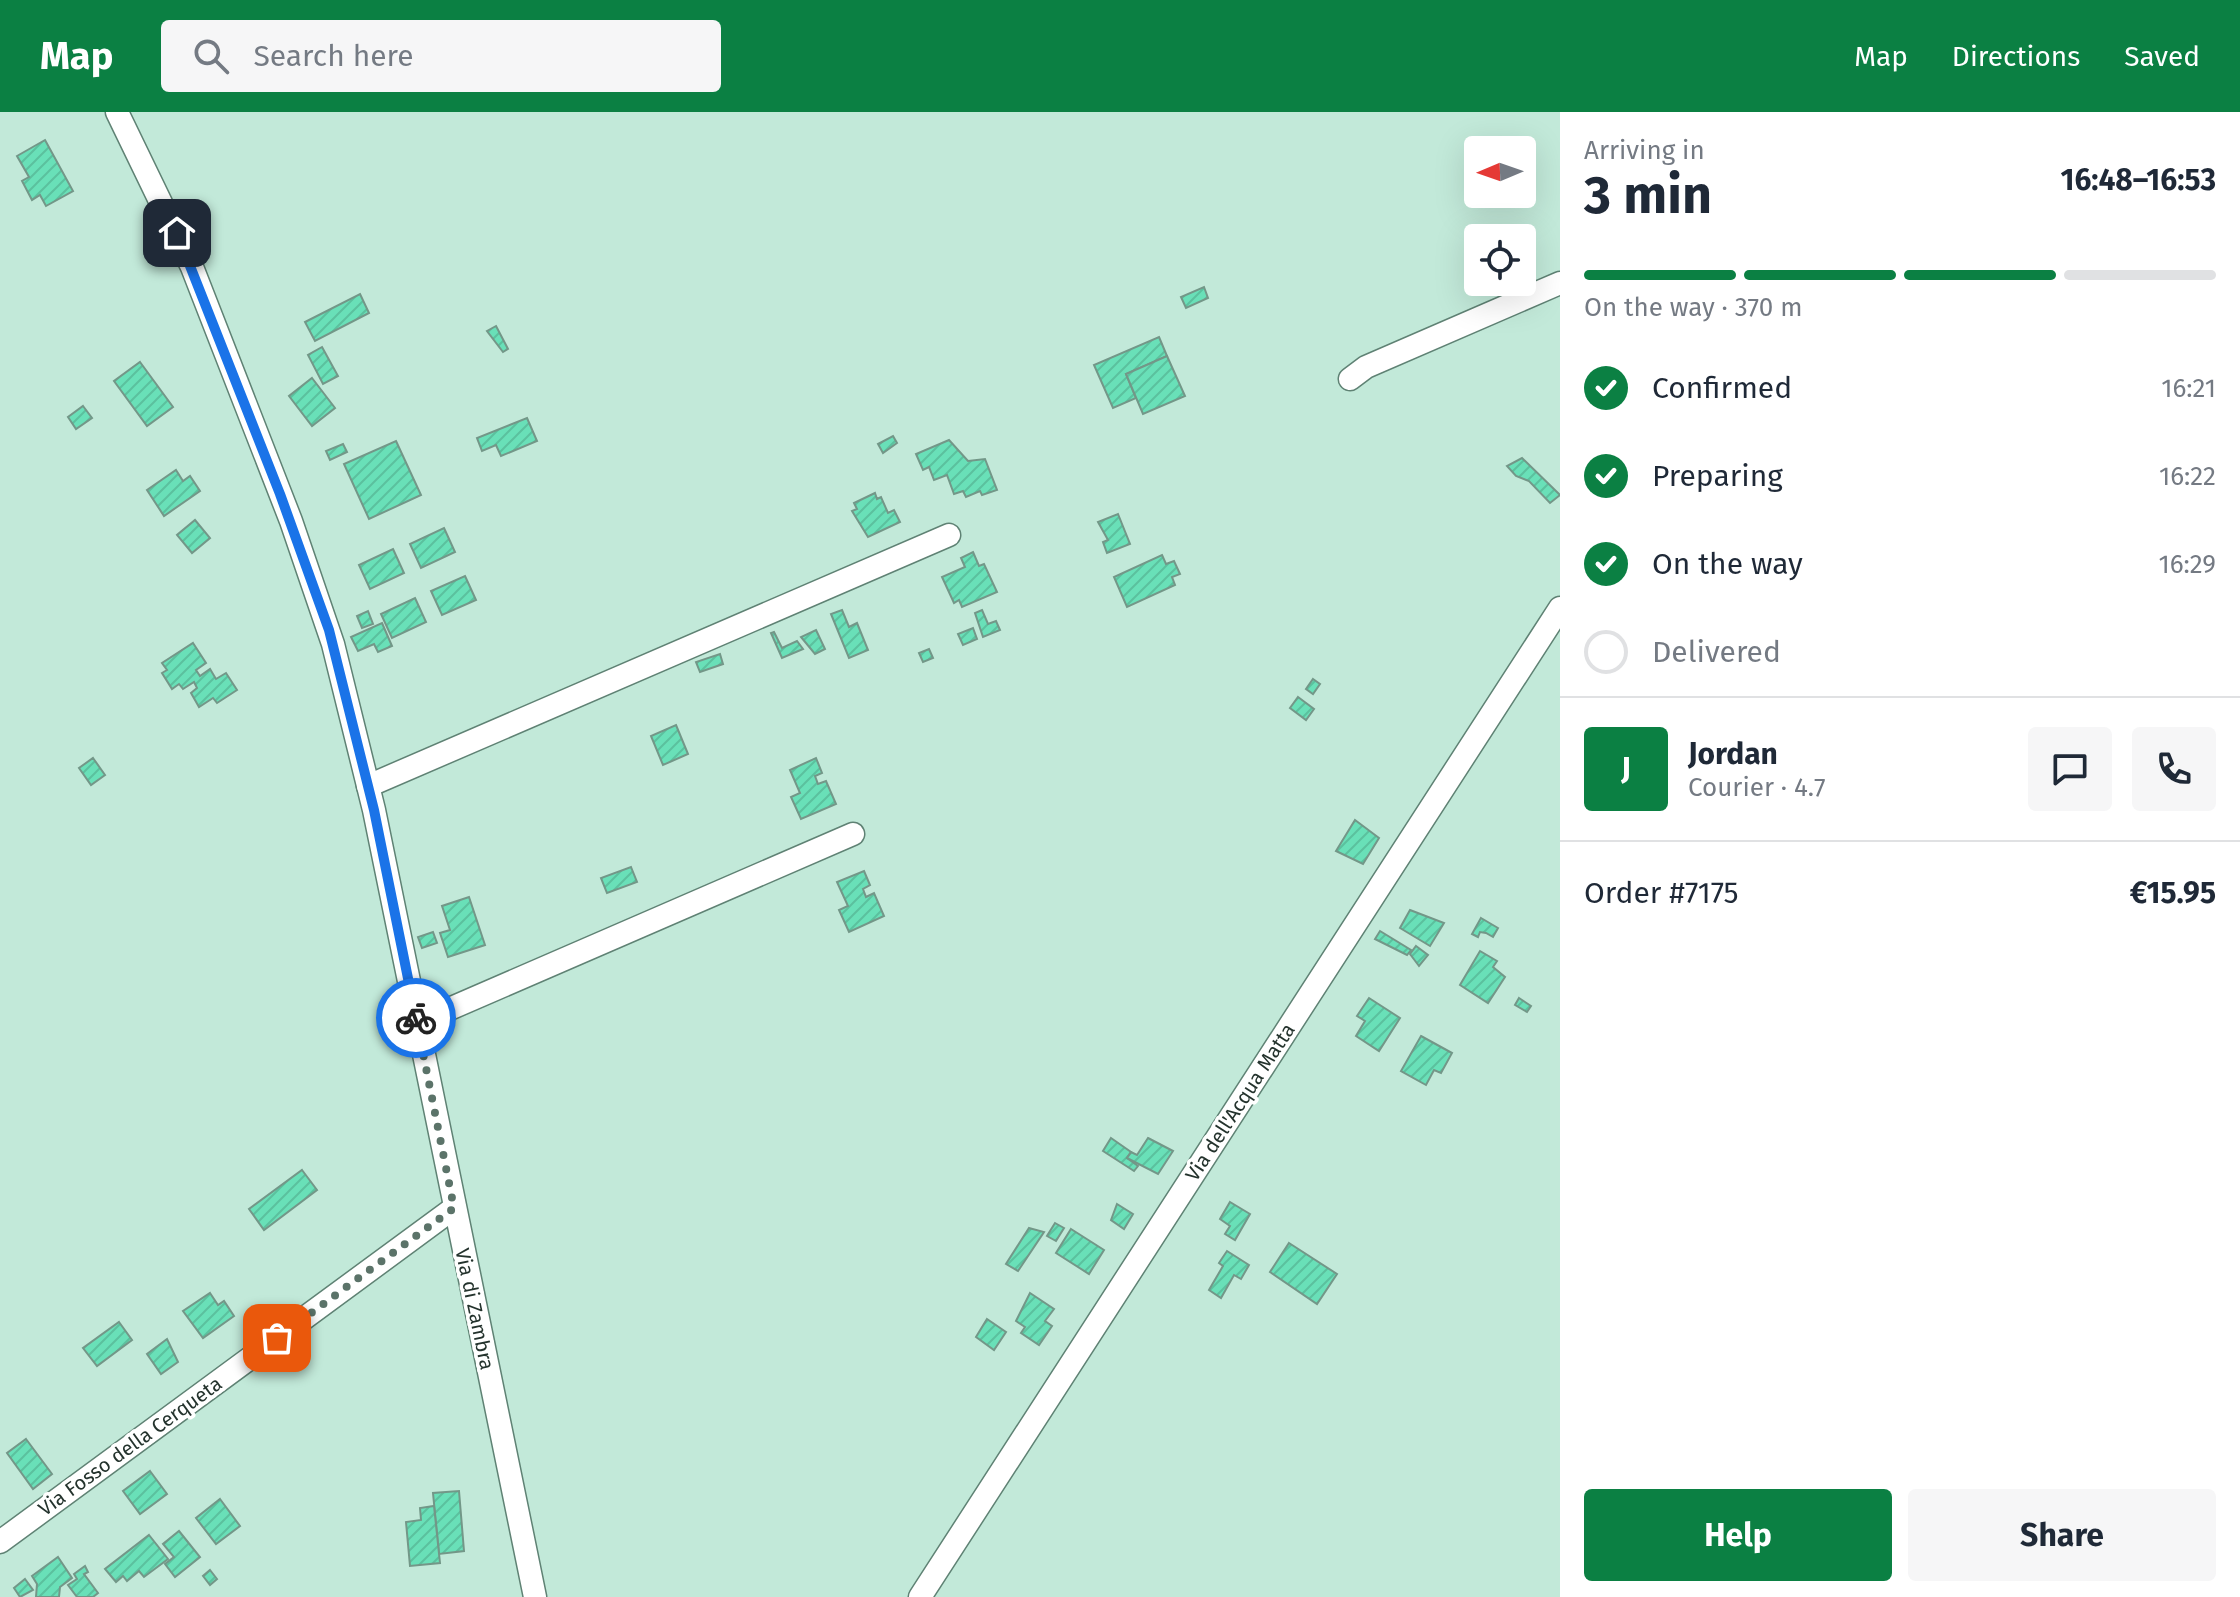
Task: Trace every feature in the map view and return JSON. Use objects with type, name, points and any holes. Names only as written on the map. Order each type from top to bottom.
[{"type":"street","name":"Via di Zambra","points":[[117,112],[192,267],[295,533],[333,644],[368,786],[535,1597]]},
{"type":"street","points":[[1350,379],[1366,367],[1560,283]]},
{"type":"street","points":[[368,786],[949,535]]},
{"type":"street","name":"Via dell'Acqua Matta","points":[[920,1597],[1560,608]]},
{"type":"street","points":[[417,1023],[853,834]]},
{"type":"street","name":"Via Fosso della Cerqueta","points":[[0,1542],[454,1208]]},
{"type":"building","points":[[45,140],[73,191],[46,206],[40,195],[32,200],[22,181],[29,177],[17,156]]},
{"type":"building","points":[[1204,287],[1208,298],[1186,308],[1181,297]]},
{"type":"building","points":[[360,294],[369,313],[315,341],[305,322]]},
{"type":"building","points":[[496,326],[508,349],[503,352],[487,331]]},
{"type":"building","points":[[1159,337],[1167,356],[1126,374],[1136,398],[1113,408],[1094,365]]},
{"type":"building","points":[[322,347],[338,376],[323,384],[308,355]]},
{"type":"building","points":[[1167,356],[1185,396],[1143,414],[1126,374]]},
{"type":"building","points":[[140,362],[173,407],[147,426],[114,381]]},
{"type":"building","points":[[312,378],[335,408],[312,426],[289,396]]},
{"type":"building","points":[[83,406],[92,418],[76,429],[68,417]]},
{"type":"building","points":[[527,418],[537,441],[501,456],[496,445],[482,451],[477,438]]},
{"type":"building","points":[[893,436],[897,443],[883,453],[878,444]]},
{"type":"building","points":[[949,440],[968,461],[985,459],[997,490],[982,495],[980,491],[966,497],[963,491],[954,494],[947,475],[934,480],[929,467],[923,470],[916,454]]},
{"type":"building","points":[[396,441],[421,495],[369,519],[344,464]]},
{"type":"building","points":[[343,444],[347,452],[330,460],[326,451]]},
{"type":"building","points":[[1522,458],[1560,495],[1550,503],[1529,481],[1516,476],[1507,466]]},
{"type":"building","points":[[176,470],[183,481],[190,476],[200,491],[164,516],[147,490]]},
{"type":"building","points":[[875,493],[877,499],[881,497],[888,513],[894,510],[900,522],[868,537],[852,511],[857,509],[854,503]]},
{"type":"building","points":[[1118,514],[1130,544],[1107,553],[1103,542],[1108,540],[1098,522]]},
{"type":"building","points":[[195,520],[210,538],[192,553],[177,535]]},
{"type":"building","points":[[444,528],[455,552],[421,568],[410,544]]},
{"type":"building","points":[[393,549],[404,573],[370,589],[359,565]]},
{"type":"building","points":[[973,552],[979,566],[984,564],[997,592],[962,607],[959,600],[954,603],[942,577],[965,567],[961,558]]},
{"type":"building","points":[[1162,555],[1166,564],[1174,561],[1180,574],[1172,577],[1175,585],[1127,607],[1114,577]]},
{"type":"building","points":[[465,576],[476,600],[442,615],[431,591]]},
{"type":"building","points":[[415,598],[426,622],[392,638],[381,614]]},
{"type":"building","points":[[842,610],[849,627],[857,623],[868,650],[849,658],[831,614]]},
{"type":"building","points":[[982,610],[988,624],[996,621],[1000,630],[983,637],[975,613]]},
{"type":"building","points":[[368,611],[373,624],[362,628],[357,616]]},
{"type":"building","points":[[382,623],[392,646],[378,652],[374,644],[358,651],[351,637]]},
{"type":"building","points":[[973,628],[977,639],[963,645],[958,634]]},
{"type":"building","points":[[816,630],[825,649],[815,654],[801,637]]},
{"type":"building","points":[[774,632],[782,648],[797,641],[803,649],[782,658],[771,633]]},
{"type":"building","points":[[193,643],[206,663],[196,670],[200,676],[210,669],[216,679],[226,673],[237,690],[217,703],[213,698],[199,707],[191,693],[197,688],[194,682],[183,689],[179,684],[172,689],[162,673],[167,670],[162,663]]},
{"type":"building","points":[[929,649],[933,658],[923,662],[919,653]]},
{"type":"building","points":[[720,654],[723,664],[700,672],[696,662]]},
{"type":"building","points":[[1313,679],[1320,684],[1313,694],[1306,689]]},
{"type":"building","points":[[1298,697],[1314,709],[1306,720],[1290,708]]},
{"type":"building","points":[[676,725],[688,754],[663,765],[651,736]]},
{"type":"building","points":[[93,758],[105,775],[91,785],[79,768]]},
{"type":"building","points":[[816,758],[822,773],[815,776],[818,784],[826,781],[836,804],[801,819],[791,797],[800,793],[790,770]]},
{"type":"building","points":[[1355,820],[1379,838],[1363,864],[1336,851]]},
{"type":"building","points":[[631,867],[637,882],[607,893],[601,878]]},
{"type":"building","points":[[864,871],[870,885],[863,889],[866,897],[874,893],[884,916],[849,932],[839,910],[848,906],[837,882]]},
{"type":"building","points":[[469,897],[485,945],[448,957],[440,933],[450,930],[442,906]]},
{"type":"building","points":[[1410,910],[1444,923],[1430,946],[1400,928]]},
{"type":"building","points":[[1481,918],[1498,928],[1493,937],[1480,932],[1478,937],[1472,934]]},
{"type":"building","points":[[1380,931],[1411,950],[1407,955],[1375,939]]},
{"type":"building","points":[[433,932],[437,943],[422,948],[418,937]]},
{"type":"building","points":[[1416,946],[1428,955],[1419,966],[1410,954]]},
{"type":"building","points":[[1480,951],[1497,961],[1493,967],[1505,977],[1488,1003],[1460,985]]},
{"type":"building","points":[[1369,998],[1400,1018],[1379,1051],[1356,1036],[1365,1021],[1357,1016]]},
{"type":"building","points":[[1519,998],[1531,1006],[1527,1012],[1515,1005]]},
{"type":"building","points":[[1421,1036],[1452,1053],[1441,1073],[1434,1070],[1426,1085],[1401,1071]]},
{"type":"building","points":[[1111,1138],[1131,1152],[1127,1158],[1138,1166],[1134,1171],[1103,1151]]},
{"type":"building","points":[[1148,1138],[1173,1151],[1158,1174],[1127,1158],[1131,1152],[1137,1155]]},
{"type":"building","points":[[302,1170],[317,1190],[264,1230],[249,1209]]},
{"type":"building","points":[[1230,1202],[1250,1214],[1235,1240],[1225,1234],[1230,1226],[1220,1219]]},
{"type":"building","points":[[1117,1204],[1133,1214],[1124,1229],[1111,1220]]},
{"type":"building","points":[[1055,1223],[1064,1228],[1056,1241],[1047,1236]]},
{"type":"building","points":[[1029,1228],[1044,1232],[1018,1271],[1006,1264]]},
{"type":"building","points":[[1071,1229],[1104,1250],[1089,1274],[1056,1253]]},
{"type":"building","points":[[1289,1243],[1337,1274],[1317,1304],[1270,1272]]},
{"type":"building","points":[[1227,1251],[1249,1265],[1241,1279],[1234,1275],[1221,1298],[1209,1290],[1223,1266],[1219,1263]]},
{"type":"building","points":[[210,1293],[218,1305],[224,1301],[234,1316],[203,1338],[183,1311]]},
{"type":"building","points":[[1030,1293],[1054,1309],[1045,1321],[1052,1326],[1039,1345],[1021,1333],[1025,1327],[1016,1321]]},
{"type":"building","points":[[987,1319],[1006,1332],[994,1350],[976,1337]]},
{"type":"building","points":[[119,1322],[132,1340],[97,1366],[83,1348]]},
{"type":"building","points":[[167,1339],[178,1362],[161,1374],[147,1354]]},
{"type":"building","points":[[26,1439],[52,1474],[33,1489],[7,1453]]},
{"type":"building","points":[[150,1471],[167,1494],[140,1514],[123,1491]]},
{"type":"building","points":[[459,1491],[464,1551],[439,1554],[433,1493]]},
{"type":"building","points":[[220,1499],[240,1526],[216,1544],[196,1518]]},
{"type":"building","points":[[434,1506],[440,1563],[410,1566],[406,1522],[421,1520],[420,1508]]},
{"type":"building","points":[[179,1531],[200,1557],[175,1577],[165,1564],[174,1557],[163,1544]]},
{"type":"building","points":[[149,1535],[168,1559],[144,1577],[139,1571],[127,1581],[123,1576],[116,1582],[105,1569]]},
{"type":"building","points":[[58,1557],[72,1578],[60,1587],[59,1597],[36,1597],[37,1584],[32,1576]]},
{"type":"building","points":[[85,1566],[88,1572],[84,1574],[98,1593],[93,1597],[77,1597],[68,1585],[77,1579],[74,1574]]},
{"type":"building","points":[[210,1570],[217,1579],[210,1585],[203,1576]]},
{"type":"building","points":[[25,1579],[33,1590],[20,1597],[14,1588]]},
{"type":"way so far","points":[[277,1338],[454,1208],[416,1018]]},
{"type":"route","points":[[177,233],[280,494],[329,630],[374,810],[416,1018]]}]
